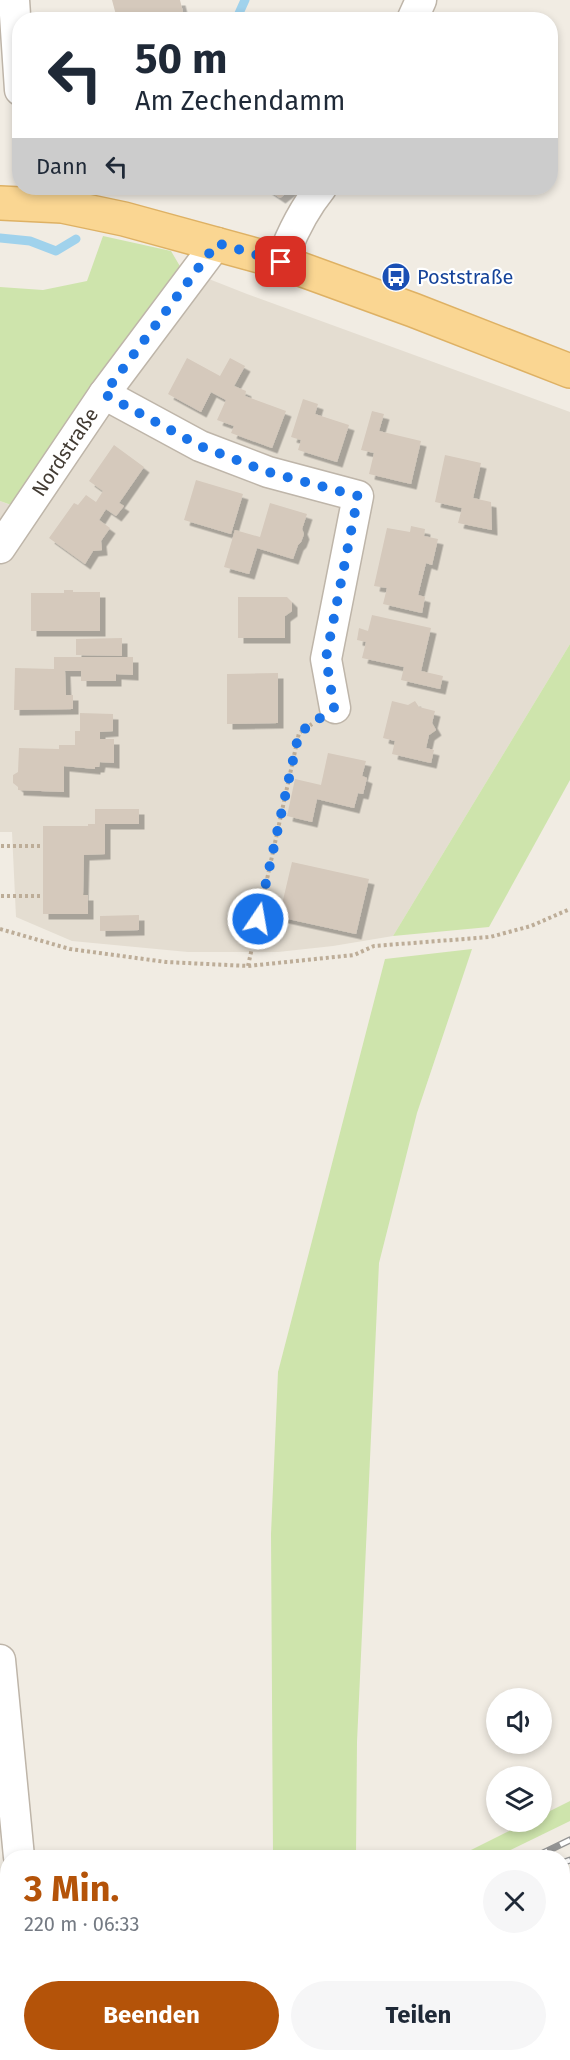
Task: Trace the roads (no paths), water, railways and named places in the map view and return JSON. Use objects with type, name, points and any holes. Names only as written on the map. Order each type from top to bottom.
[{"type":"main road","points":[[17,198],[124,219],[281,262],[570,371]]},
{"type":"street","points":[[281,262],[292,233],[315,195]]},
{"type":"street","name":"Nordstraße","points":[[0,548],[104,394],[217,243]]},
{"type":"street","points":[[104,394],[200,446],[268,472],[358,496],[326,658],[334,708]]},
{"type":"street","points":[[0,1660],[18,1850]]},
{"type":"waterway","points":[[240,12],[245,0]]},
{"type":"waterway","points":[[0,238],[30,241],[56,251],[76,239]]},
{"type":"railway","points":[[549,1850],[570,1840]]},
{"type":"place","name":"Poststraße","points":[[396,277]]}]
